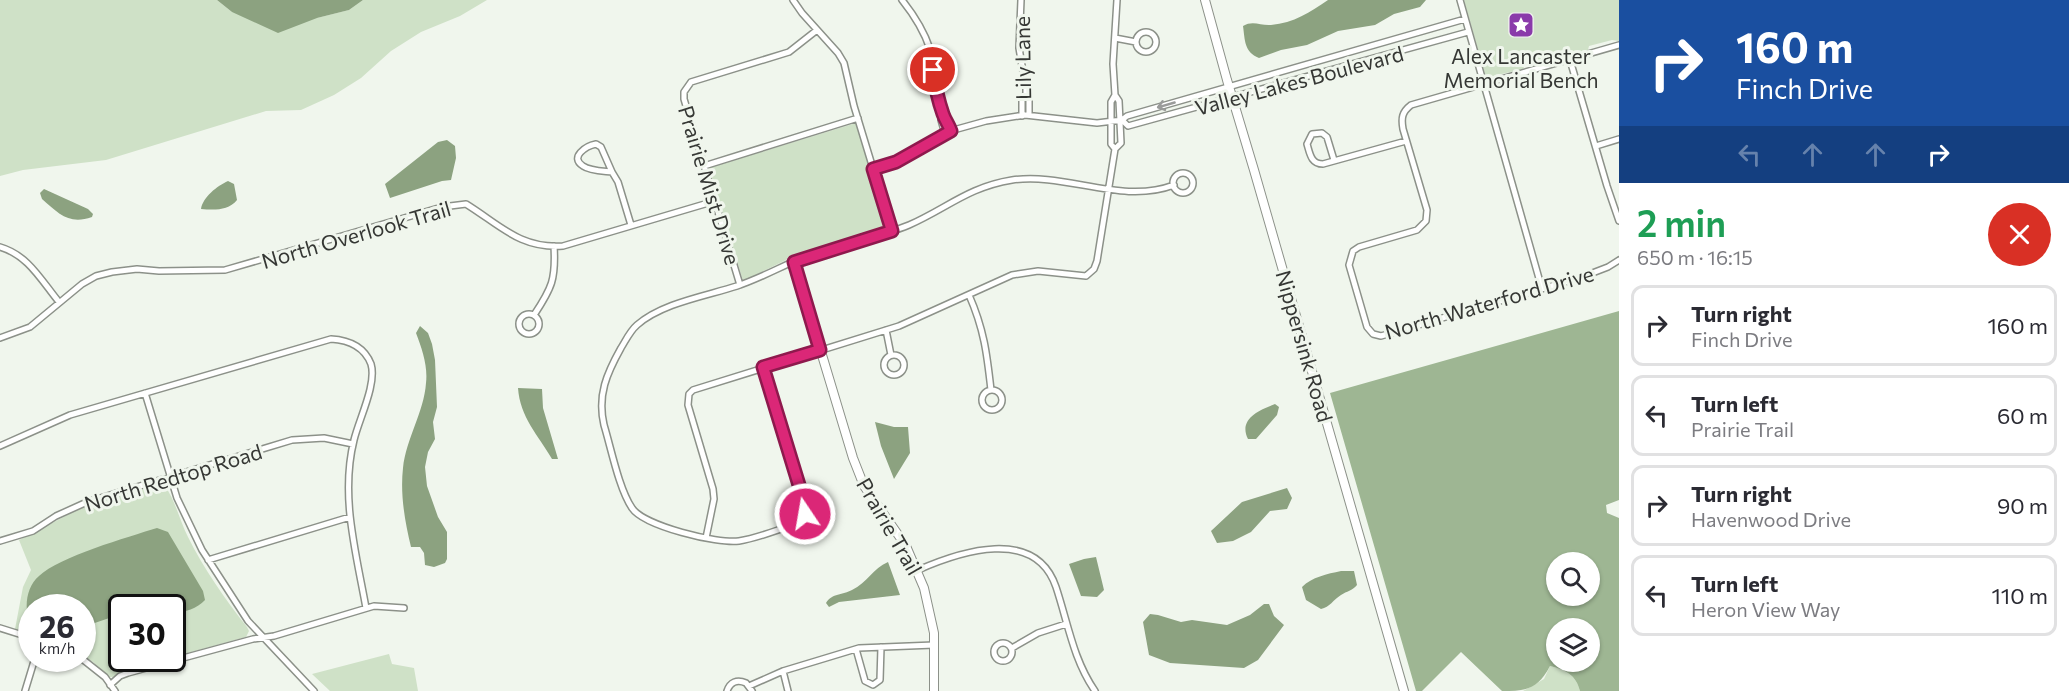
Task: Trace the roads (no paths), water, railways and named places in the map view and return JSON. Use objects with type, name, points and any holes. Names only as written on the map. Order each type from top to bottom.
[{"type":"street","points":[[793,0],[844,63],[892,231]]},
{"type":"street","points":[[902,0],[918,20],[930,50],[936,91],[944,116],[941,120],[948,133]]},
{"type":"street","name":"Lily Lane","points":[[1021,0],[1019,48],[1026,94],[1022,99],[1025,116]]},
{"type":"street","points":[[1115,149],[1111,144],[1111,102],[1114,95],[1117,0]]},
{"type":"street","name":"Nippersink Road","points":[[1205,0],[1404,691]]},
{"type":"street","points":[[1460,0],[1542,289]]},
{"type":"street","name":"Valley Lakes Boulevard","points":[[873,169],[896,162],[948,133],[986,121],[1025,116],[1097,123],[1111,122],[1465,20]]},
{"type":"street","name":"Prairie Mist Drive","points":[[740,285],[684,99],[686,87],[691,82],[789,52],[817,30]]},
{"type":"street","name":"Valley Lakes Boulevard","points":[[1123,119],[1128,126],[1233,99],[1468,32]]},
{"type":"street","points":[[1114,38],[1136,42]]},
{"type":"street","points":[[1334,160],[1327,137],[1322,133],[1312,134],[1307,144],[1311,158],[1320,164],[1406,141],[1402,120],[1406,109],[1411,105],[1619,45]]},
{"type":"street","points":[[1570,60],[1619,221]]},
{"type":"street","points":[[706,538],[712,510],[713,489],[688,405],[689,394],[696,387],[915,320],[1000,279],[1024,272],[1038,271],[1080,277],[1090,273],[1097,261],[1115,149],[1120,143],[1123,119],[1119,101],[1114,95]]},
{"type":"street","points":[[704,166],[858,118]]},
{"type":"street","points":[[1596,146],[1619,139]]},
{"type":"street","name":"North Waterford Drive","points":[[1406,141],[1427,210],[1426,221],[1417,230],[1359,247],[1353,251],[1349,265],[1367,327],[1373,334],[1380,336],[1542,289],[1608,267],[1619,260]]},
{"type":"street","points":[[612,172],[582,165],[578,156],[581,150],[596,144],[601,147],[618,182],[631,225]]},
{"type":"street","points":[[763,367],[806,508],[805,514],[796,524],[739,541],[723,542],[653,523],[641,517],[630,505],[604,425],[601,404],[609,370],[634,327],[651,314],[740,285],[794,262],[909,225],[960,196],[983,187],[1012,180],[1046,180],[1146,192],[1174,185]]},
{"type":"street","name":"North Overlook Trail","points":[[0,338],[30,327],[82,284],[96,276],[137,269],[225,270],[442,207],[466,204],[512,236],[536,245],[563,246],[715,201]]},
{"type":"street","points":[[534,315],[553,282],[556,270],[554,246]]},
{"type":"street","points":[[0,247],[23,257],[59,303]]},
{"type":"street","name":"Prairie Trail","points":[[794,262],[853,458],[864,486],[906,546],[918,570],[928,601],[934,645],[934,691]]},
{"type":"street","points":[[969,295],[980,319],[984,336],[991,390]]},
{"type":"street","points":[[886,330],[891,355]]},
{"type":"street","points":[[0,446],[70,415],[331,339],[344,340],[359,347],[365,354],[372,373],[372,384],[353,444],[348,472],[350,517],[366,608]]},
{"type":"street","points":[[145,393],[183,512],[208,560],[248,621],[314,691]]},
{"type":"street","name":"North Redtop Road","points":[[0,541],[33,531],[56,516],[87,502],[292,440],[324,438],[353,444]]},
{"type":"street","points":[[208,560],[350,517]]},
{"type":"street","points":[[918,570],[946,558],[971,551],[1008,549],[1024,553],[1051,576],[1081,669],[1095,691]]},
{"type":"street","points":[[110,685],[120,676],[128,673],[262,637],[274,636],[366,608],[381,606],[404,608]]},
{"type":"street","points":[[1012,648],[1038,633],[1066,624]]},
{"type":"street","points":[[0,628],[18,634]]},
{"type":"street","points":[[727,691],[730,685],[738,681],[750,688],[783,671],[856,649],[934,645]]},
{"type":"street","points":[[856,649],[865,681],[873,685],[880,680],[881,647]]},
{"type":"street","points":[[96,670],[105,677],[115,691]]},
{"type":"street","points":[[783,671],[789,691]]},
{"type":"street","points":[[25,691],[31,672]]},
{"type":"place","name":"Alex Lancaster Memorial Bench","points":[[1521,25]]}]
